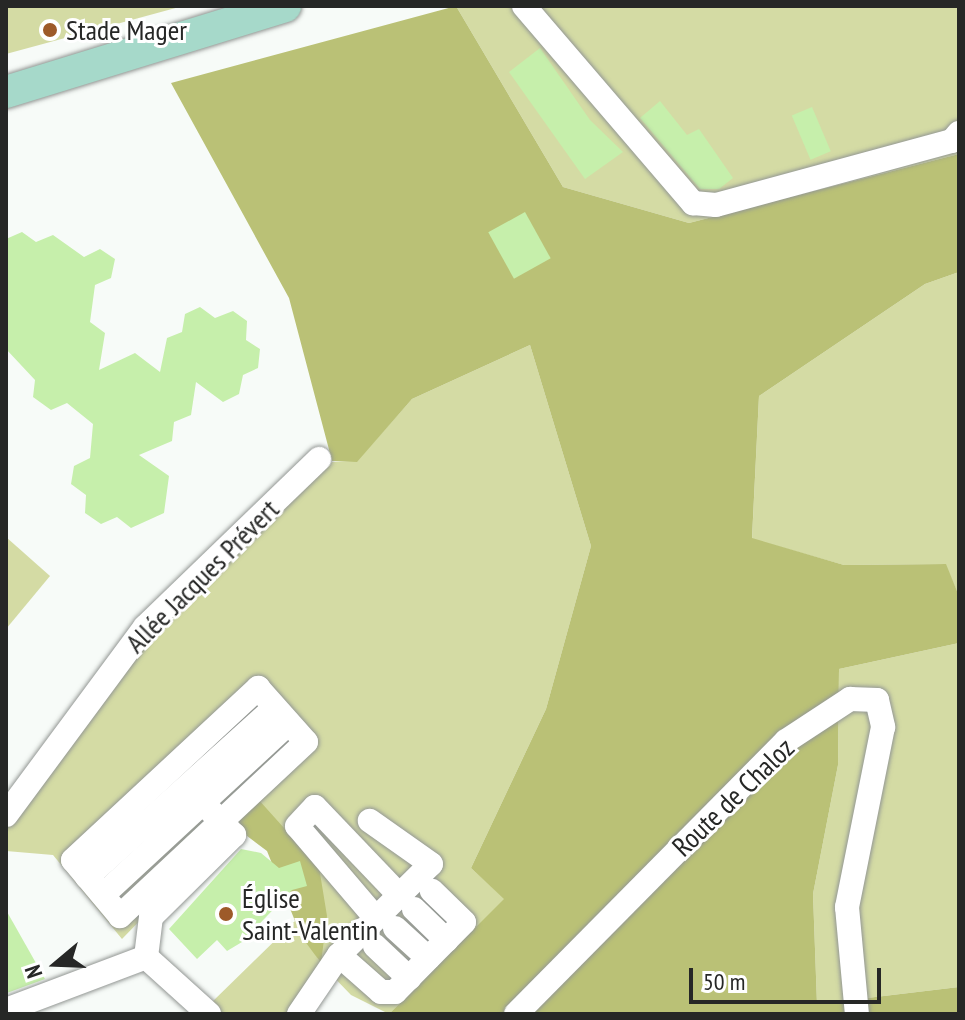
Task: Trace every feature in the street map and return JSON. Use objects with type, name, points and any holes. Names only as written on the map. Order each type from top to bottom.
[{"type":"main road","points":[[6,92],[285,6]]},
{"type":"street","points":[[524,6],[693,203],[716,205],[952,141],[959,133]]},
{"type":"street","name":"Allée Jacques Prévert","points":[[6,815],[145,627],[319,459]]},
{"type":"street","points":[[95,886],[187,787],[258,688],[282,715],[306,742],[120,916],[73,860],[187,787],[282,715]]},
{"type":"street","name":"Route de Chaloz","points":[[516,1014],[786,741],[850,699],[877,700],[883,727],[847,907],[857,1014]]},
{"type":"street","points":[[146,957],[151,917],[234,835],[187,787]]},
{"type":"street","points":[[428,958],[385,922],[297,826],[315,807],[446,940]]},
{"type":"street","points":[[299,1014],[339,955],[385,922],[406,902],[431,864],[370,821]]},
{"type":"street","points":[[339,955],[381,992],[395,992],[464,922],[432,891]]},
{"type":"street","points":[[375,946],[409,978]]},
{"type":"street","points":[[6,1010],[146,957]]},
{"type":"street","points":[[146,957],[209,1014]]},
{"type":"green space","name":"Stade Mager","points":[[6,6],[183,6],[6,54]]},
{"type":"green space","points":[[456,6],[959,6],[959,154],[689,223],[563,187]]},
{"type":"green space","points":[[456,6],[563,187],[689,223],[959,154],[959,272],[925,284],[759,396],[752,538],[844,565],[946,564],[959,596],[959,643],[839,669],[838,765],[813,894],[817,1004],[959,987],[959,1014],[389,1014],[504,899],[471,868],[546,709],[591,546],[530,345],[412,399],[357,462],[332,461],[289,298],[171,83]]},
{"type":"green space","points":[[959,272],[959,596],[945,564],[844,565],[752,539],[759,396],[925,284]]},
{"type":"green space","points":[[530,345],[591,546],[546,709],[471,868],[505,899],[389,1014],[351,995],[321,964],[286,1014],[221,1014],[211,1003],[295,921],[320,962],[258,799],[122,939],[53,855],[6,851],[6,822],[153,635],[332,462],[357,461],[412,399]]},
{"type":"green space","points":[[6,537],[50,576],[6,629]]},
{"type":"green space","points":[[959,643],[959,987],[817,1004],[813,894],[838,765],[839,669]]},
{"type":"green space","points":[[258,799],[319,867],[327,916],[321,963],[301,936],[267,851],[230,823]]},
{"type":"building","points":[[540,48],[590,120],[623,152],[585,179],[509,72]]},
{"type":"building","points":[[660,101],[687,135],[699,129],[733,178],[719,189],[700,189],[640,118]]},
{"type":"building","points":[[812,107],[831,151],[811,160],[792,116]]},
{"type":"building","points":[[525,212],[551,258],[514,279],[488,232]]},
{"type":"building","points":[[22,232],[36,242],[53,235],[84,257],[100,249],[115,259],[111,278],[95,285],[90,322],[105,333],[99,370],[135,353],[160,372],[167,338],[182,332],[185,314],[200,307],[215,318],[233,311],[247,321],[246,340],[260,349],[258,368],[243,375],[239,394],[223,402],[196,382],[191,415],[174,422],[172,441],[139,455],[169,476],[164,513],[131,528],[117,517],[101,524],[85,513],[86,495],[71,484],[74,466],[90,458],[93,424],[67,403],[51,410],[33,397],[35,380],[6,349],[6,239]]},
{"type":"building","name":"Église Saint-Valentin","points":[[241,849],[261,853],[279,868],[300,861],[307,886],[292,890],[242,942],[227,951],[217,940],[197,959],[169,929]]},
{"type":"building","points":[[6,910],[45,979],[7,993],[6,991]]},
{"type":"place","name":"Stade Mager","points":[[50,30]]},
{"type":"place","name":"Église Saint-Valentin","points":[[226,914]]}]
